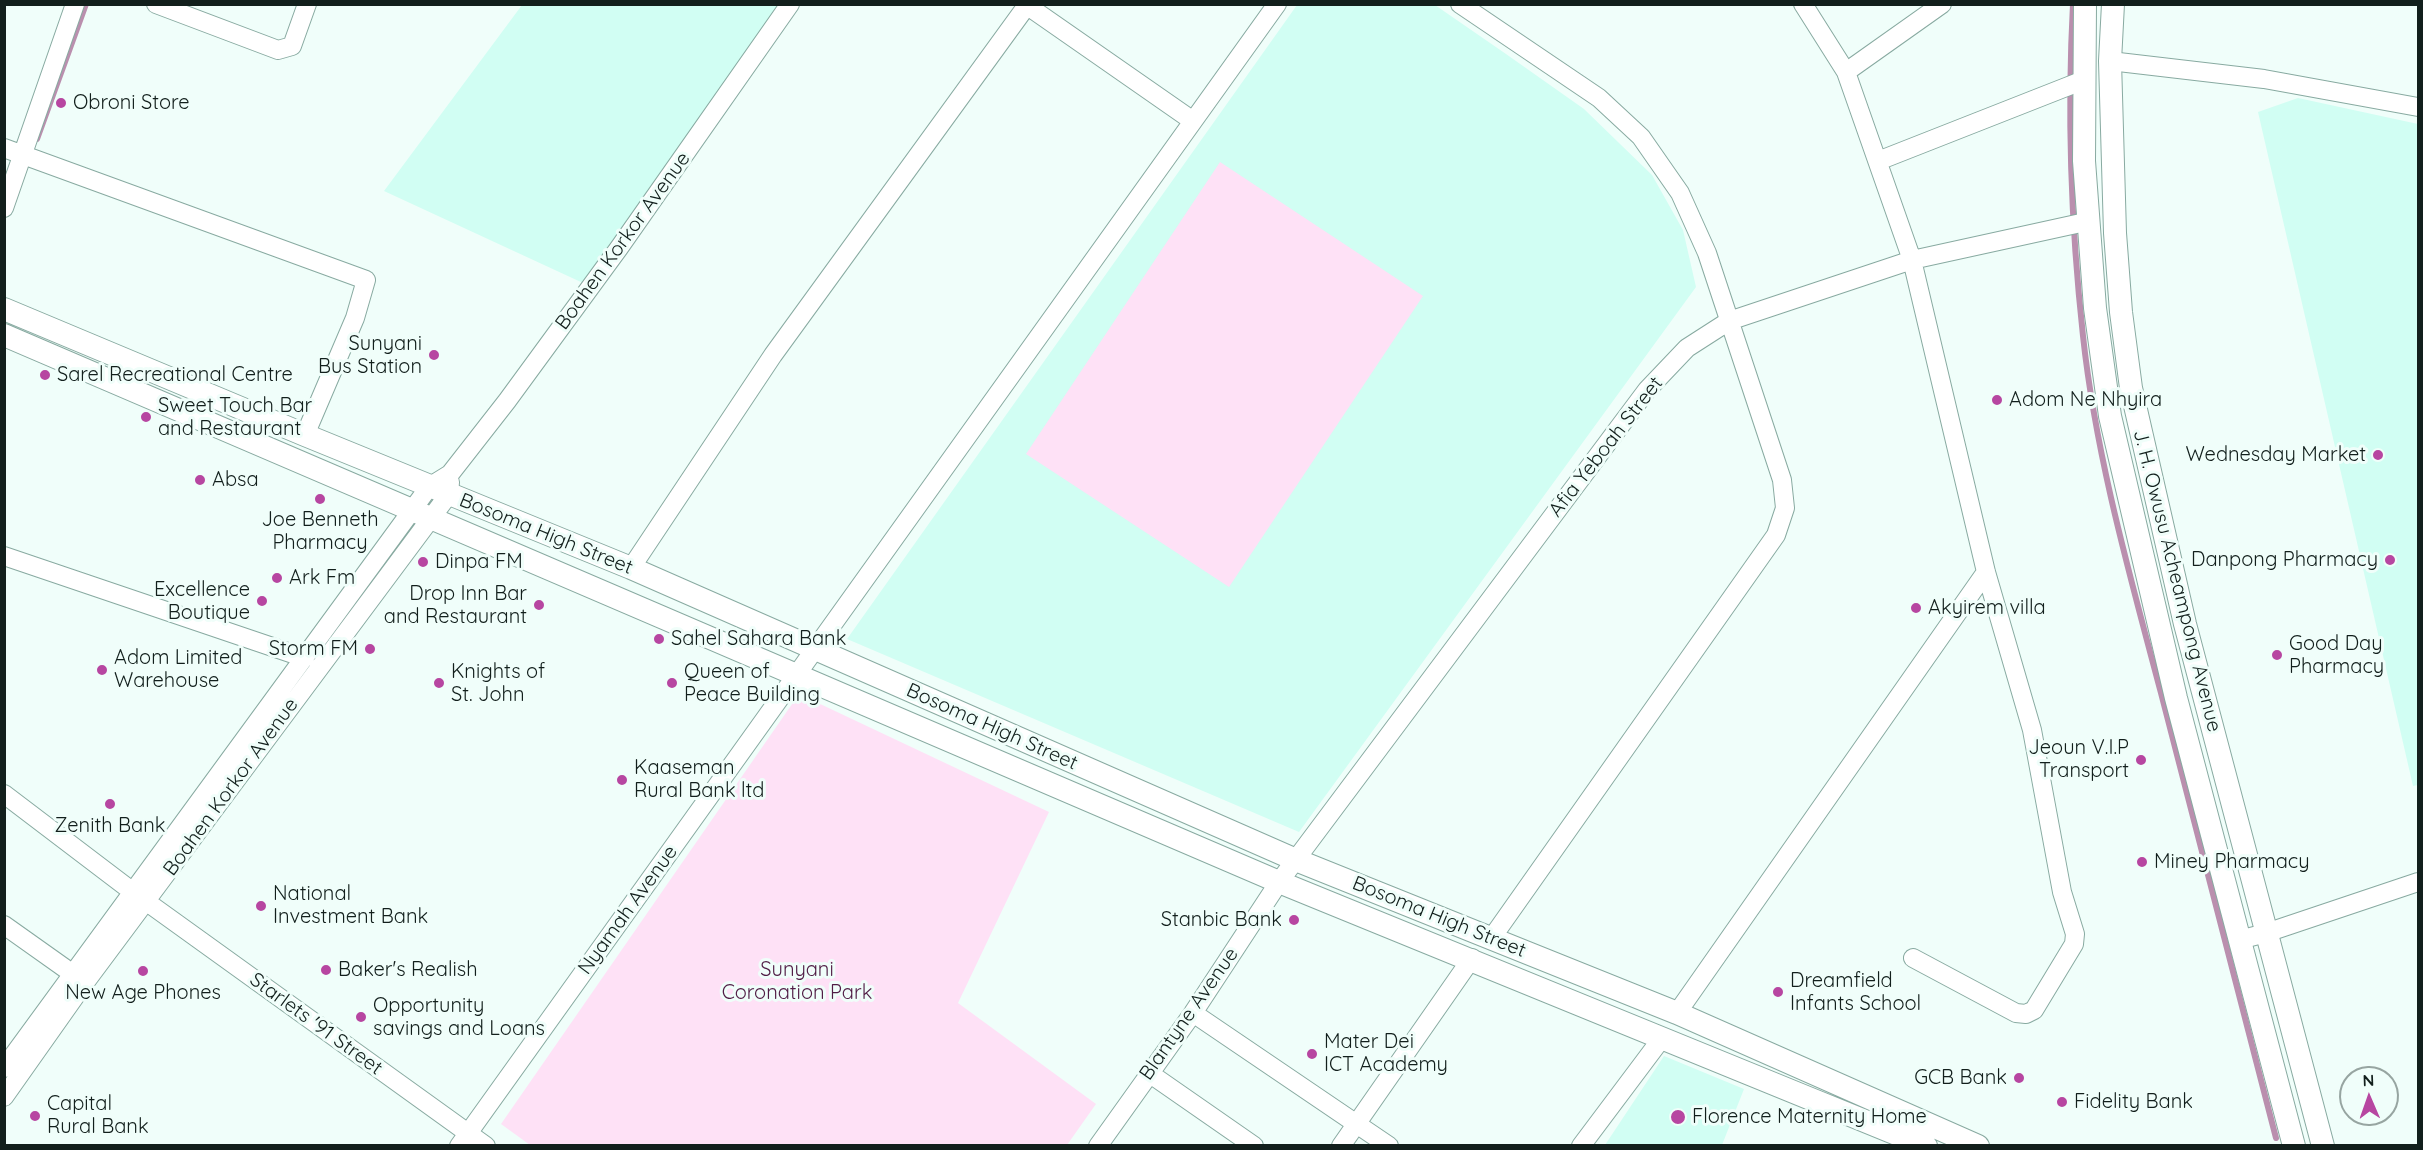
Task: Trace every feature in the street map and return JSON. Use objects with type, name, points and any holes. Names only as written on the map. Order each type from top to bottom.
[{"type":"street","points":[[4,208],[75,4]]},
{"type":"street","points":[[156,4],[278,50],[292,46],[307,4]]},
{"type":"street","name":"Boahen Korkor Avenue","points":[[4,1068],[73,974],[140,897],[317,670],[443,485],[612,257],[790,4]]},
{"type":"street","name":"Nyamah Avenue","points":[[463,1139],[1277,4]]},
{"type":"street","points":[[1460,4],[1599,98],[1641,137],[1680,193],[1707,253],[1782,480],[1785,508],[1776,535],[1491,939]]},
{"type":"street","points":[[1803,4],[1846,72],[1912,260],[1986,572],[2032,730],[2062,892],[2074,934],[2074,944],[2034,1010],[2026,1014],[2016,1013],[1913,958]]},
{"type":"street","points":[[1846,72],[1942,4]]},
{"type":"street","name":"J. H. Owusu Acheampong Avenue","points":[[2085,4],[2084,161],[2095,308],[2110,416],[2176,698],[2282,1108],[2294,1146]]},
{"type":"street","name":"J. H. Owusu Acheampong Avenue","points":[[2113,4],[2110,60],[2115,233],[2121,312],[2131,388],[2185,624],[2323,1146]]},
{"type":"street","points":[[631,568],[773,355],[1026,5],[1193,121]]},
{"type":"street","points":[[2110,60],[2264,79],[2418,107]]},
{"type":"street","points":[[1878,161],[2084,80]]},
{"type":"street","points":[[4,148],[366,279],[355,318],[305,435]]},
{"type":"street","name":"Afia Yeboah Street","points":[[1279,882],[1647,390],[1688,348],[1729,321],[1912,260],[2090,221]]},
{"type":"street","name":"Bosoma High Street","points":[[4,309],[305,435],[443,485],[1296,860],[1677,1013],[1978,1146]]},
{"type":"street","name":"Bosoma High Street","points":[[4,335],[1279,882],[1472,958],[1926,1146]]},
{"type":"street","name":"Boahen Korkor Avenue","points":[[4,1097],[81,988],[140,897],[305,658],[423,514]]},
{"type":"street","points":[[4,556],[305,658]]},
{"type":"street","points":[[1677,1013],[1986,572]]},
{"type":"street","name":"Starlets '91 Street","points":[[4,794],[463,1139],[486,1146]]},
{"type":"street","name":"Blantyne Avenue","points":[[1098,1146],[1192,1013],[1279,882]]},
{"type":"street","points":[[2239,940],[2418,882]]},
{"type":"street","points":[[4,925],[73,974]]},
{"type":"street","points":[[1341,1146],[1472,958]]},
{"type":"street","points":[[1192,1013],[1389,1146]]},
{"type":"street","points":[[1581,1146],[1662,1038]]},
{"type":"street","points":[[1149,1073],[1254,1146]]},
{"type":"street","points":[[2282,1108],[2282,1146]]},
{"type":"shaded area","points":[[522,5],[783,5],[583,283],[384,191]]},
{"type":"shaded area","points":[[1297,5],[1435,5],[1584,109],[1652,175],[1683,230],[1696,287],[1299,832],[847,639]]},
{"type":"shaded area","name":"Wednesday Market","points":[[2298,98],[2418,124],[2418,785],[2413,786],[2258,112]]},
{"type":"shaded area","name":"Florence Maternity Home","points":[[1664,1056],[1744,1089],[1722,1145],[1605,1145]]},
{"type":"green space","points":[[1220,162],[1423,296],[1229,587],[1026,454]]},
{"type":"green space","name":"Sunyani Coronation Park","points":[[799,694],[1049,812],[958,1003],[1096,1104],[1067,1145],[530,1145],[501,1124]]},
{"type":"waterway","points":[[37,139],[86,4]]},
{"type":"waterway","points":[[2073,4],[2070,87],[2073,212],[2083,336],[2096,426],[2126,561],[2276,1138]]},
{"type":"place","name":"Obroni Store","points":[[61,103]]},
{"type":"place","name":"Sunyani Bus Station","points":[[434,355]]},
{"type":"place","name":"Sarel Recreational Centre","points":[[45,375]]},
{"type":"place","name":"Adom Ne Nhyira","points":[[1997,400]]},
{"type":"place","name":"Sweet Touch Bar and Restaurant","points":[[146,417]]},
{"type":"place","name":"Wednesday Market","points":[[2378,455]]},
{"type":"place","name":"Absa","points":[[200,480]]},
{"type":"place","name":"Joe Benneth Pharmacy","points":[[320,499]]},
{"type":"place","name":"Danpong Pharmacy","points":[[2390,560]]},
{"type":"place","name":"Dinpa FM","points":[[423,562]]},
{"type":"place","name":"Ark Fm","points":[[277,578]]},
{"type":"place","name":"Excellence Boutique","points":[[262,601]]},
{"type":"place","name":"Drop Inn Bar and Restaurant","points":[[539,605]]},
{"type":"place","name":"Akyirem villa","points":[[1916,608]]},
{"type":"place","name":"Sahel Sahara Bank","points":[[659,639]]},
{"type":"place","name":"Storm FM","points":[[370,649]]},
{"type":"place","name":"Good Day Pharmacy","points":[[2277,655]]},
{"type":"place","name":"Adom Limited Warehouse","points":[[102,670]]},
{"type":"place","name":"Knights of St. John","points":[[439,683]]},
{"type":"place","name":"Queen of Peace Building","points":[[672,683]]},
{"type":"place","name":"Jeoun V.I.P Transport","points":[[2141,760]]},
{"type":"place","name":"Kaaseman Rural Bank ltd","points":[[622,780]]},
{"type":"place","name":"Zenith Bank","points":[[110,804]]},
{"type":"place","name":"Miney Pharmacy","points":[[2142,862]]},
{"type":"place","name":"National Investment Bank","points":[[261,906]]},
{"type":"place","name":"Stanbic Bank","points":[[1294,920]]},
{"type":"place","name":"Baker's Realish","points":[[326,970]]},
{"type":"place","name":"New Age Phones","points":[[143,971]]},
{"type":"place","name":"Dreamfield Infants School","points":[[1778,992]]},
{"type":"place","name":"Opportunity savings and Loans","points":[[361,1017]]},
{"type":"place","name":"Mater Dei ICT Academy","points":[[1312,1054]]},
{"type":"place","name":"GCB Bank","points":[[2019,1078]]},
{"type":"place","name":"Fidelity Bank","points":[[2062,1102]]},
{"type":"place","name":"Capital Rural Bank","points":[[35,1116]]},
{"type":"place","name":"Florence Maternity Home","points":[[1678,1117]]}]
